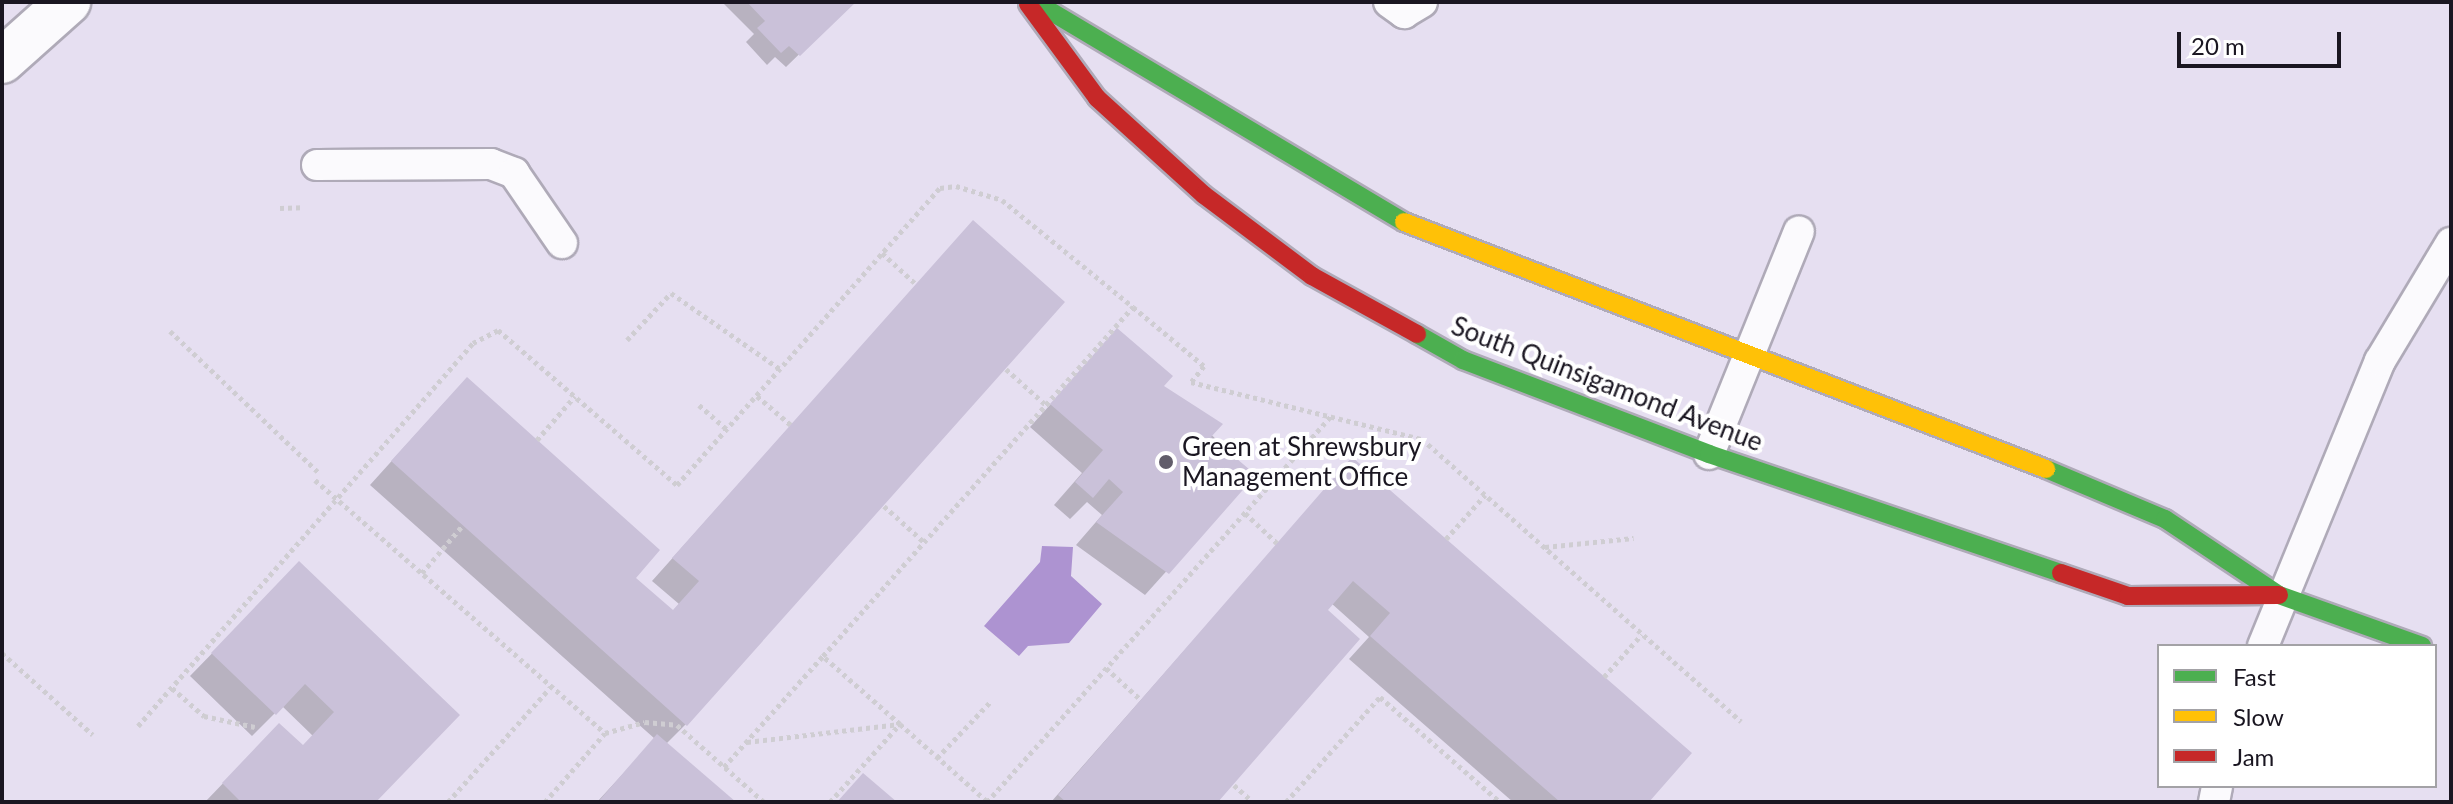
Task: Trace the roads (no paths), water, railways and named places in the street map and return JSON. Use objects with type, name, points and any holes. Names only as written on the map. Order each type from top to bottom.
[{"type":"main road","name":"South Quinsigamond Avenue","points":[[1027,2],[1097,98],[1204,195],[1312,276],[1463,360],[1709,454],[2128,596],[2279,595]]},
{"type":"main road","name":"South Quinsigamond Avenue","points":[[1035,2],[1134,55],[1344,191],[1452,246],[1752,358],[2165,519],[2279,595],[2416,644]]},
{"type":"street","points":[[2,61],[68,2]]},
{"type":"lane","points":[[1389,2],[1404,13],[1422,2]]},
{"type":"lane","points":[[317,165],[491,164],[514,173],[562,243]]},
{"type":"lane","points":[[1709,454],[1752,358],[1799,231]]},
{"type":"lane","points":[[2264,644],[2279,595],[2380,361],[2451,243]]},
{"type":"place","name":"Green at Shrewsbury Management Office","points":[[1166,462]]}]
